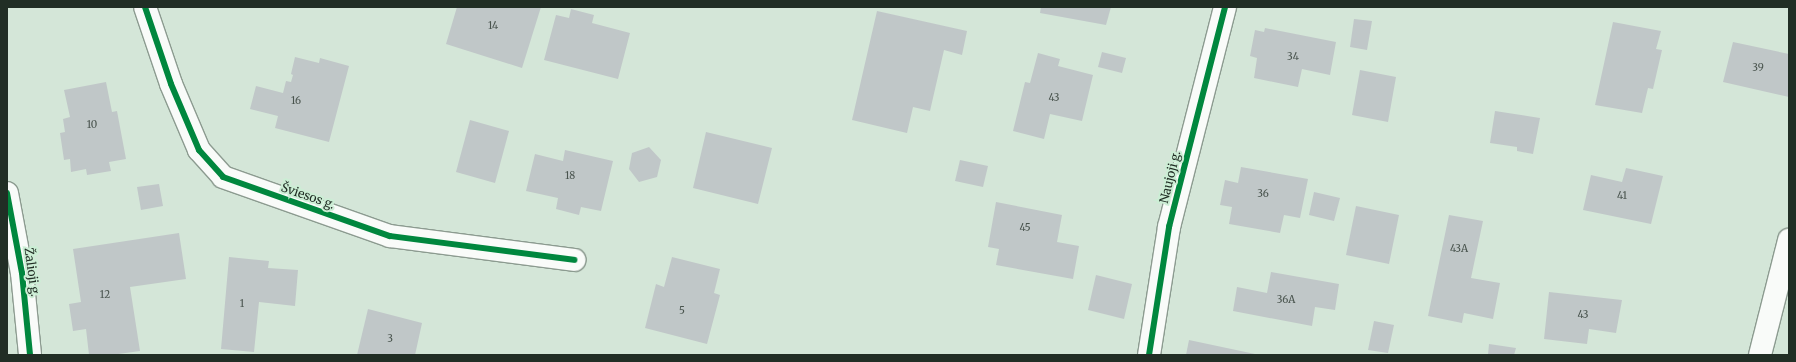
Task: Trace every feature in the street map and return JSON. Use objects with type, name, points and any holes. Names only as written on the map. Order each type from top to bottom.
[{"type":"street","name":"Šviesos g.","points":[[145,7],[171,84],[199,150],[223,177],[390,236],[574,260]]},
{"type":"street","name":"Naujoji g.","points":[[1149,355],[1169,228],[1225,7]]},
{"type":"street","name":"Žalioji g.","points":[[7,193],[22,273],[30,355]]},
{"type":"street","points":[[1760,355],[1789,240]]},
{"type":"building","points":[[457,7],[541,7],[522,68],[446,44]]},
{"type":"building","points":[[1041,7],[1111,7],[1106,25],[1040,13]]},
{"type":"building","points":[[571,9],[594,15],[592,23],[630,33],[618,79],[544,60],[556,15],[569,18]]},
{"type":"building","points":[[877,11],[967,31],[962,55],[944,50],[930,111],[913,107],[907,133],[852,120]]},
{"type":"building","points":[[1354,19],[1372,21],[1367,50],[1350,47]]},
{"type":"building","points":[[1613,22],[1661,31],[1656,49],[1662,50],[1653,89],[1648,88],[1642,113],[1595,105]]},
{"type":"building","points":[[1265,28],[1336,42],[1330,75],[1302,69],[1298,87],[1254,78],[1257,58],[1250,56],[1255,30],[1264,32]]},
{"type":"building","points":[[1733,42],[1789,54],[1789,97],[1723,82]]},
{"type":"building","points":[[1102,52],[1126,58],[1122,73],[1098,67]]},
{"type":"building","points":[[1038,53],[1060,59],[1058,66],[1093,75],[1082,121],[1050,114],[1044,139],[1013,131],[1025,82],[1030,83]]},
{"type":"building","points":[[295,57],[319,63],[320,58],[349,66],[329,142],[275,128],[278,116],[250,109],[256,86],[283,93],[286,81],[291,82],[293,75],[291,74]]},
{"type":"building","points":[[1360,70],[1396,77],[1388,122],[1352,115]]},
{"type":"building","points":[[106,82],[112,112],[117,111],[126,159],[109,162],[111,171],[87,175],[86,169],[71,172],[70,159],[64,160],[60,133],[65,132],[63,119],[70,117],[64,90]]},
{"type":"building","points":[[1495,111],[1540,118],[1533,154],[1517,151],[1517,147],[1490,143]]},
{"type":"building","points":[[470,120],[509,131],[495,183],[456,172]]},
{"type":"building","points":[[706,132],[772,148],[758,204],[693,188]]},
{"type":"building","points":[[649,147],[661,160],[657,177],[639,182],[629,169],[632,153]]},
{"type":"building","points":[[565,150],[613,161],[601,211],[581,207],[579,215],[556,209],[558,198],[526,191],[535,154],[563,161]]},
{"type":"building","points":[[960,160],[988,166],[983,187],[955,181]]},
{"type":"building","points":[[1241,167],[1308,179],[1300,218],[1284,215],[1280,233],[1229,224],[1232,207],[1220,205],[1225,180],[1238,183]]},
{"type":"building","points":[[1626,168],[1663,176],[1651,224],[1583,210],[1591,175],[1622,182]]},
{"type":"building","points":[[159,184],[163,206],[141,210],[137,187]]},
{"type":"building","points":[[1314,192],[1340,198],[1334,221],[1309,215]]},
{"type":"building","points":[[996,202],[1062,215],[1057,242],[1079,246],[1073,279],[996,265],[999,249],[988,247]]},
{"type":"building","points":[[1356,206],[1399,215],[1389,264],[1346,255]]},
{"type":"building","points":[[1449,215],[1483,221],[1471,278],[1500,283],[1493,319],[1464,313],[1462,323],[1428,316]]},
{"type":"building","points":[[179,233],[186,279],[130,287],[140,351],[111,355],[89,355],[86,329],[73,331],[69,304],[81,302],[73,249]]},
{"type":"building","points":[[229,257],[269,261],[268,268],[298,270],[295,306],[259,302],[254,352],[221,349]]},
{"type":"building","points":[[672,257],[720,269],[714,293],[720,295],[707,344],[645,328],[656,284],[664,287]]},
{"type":"building","points":[[1271,272],[1339,284],[1335,310],[1315,307],[1312,326],[1233,311],[1237,287],[1267,293]]},
{"type":"building","points":[[1096,275],[1132,284],[1124,319],[1088,310]]},
{"type":"building","points":[[1549,292],[1622,300],[1616,333],[1589,329],[1587,344],[1544,339]]},
{"type":"building","points":[[368,309],[422,323],[415,355],[357,355]]},
{"type":"building","points":[[1374,321],[1394,325],[1388,353],[1368,350]]},
{"type":"building","points":[[1189,340],[1255,354],[1255,355],[1186,355]]},
{"type":"building","points":[[1489,344],[1516,348],[1514,355],[1488,355]]},
{"type":"cycle path","points":[[145,7],[171,84],[199,150],[223,177],[390,236],[574,260]]},
{"type":"cycle path","points":[[1149,355],[1169,227],[1225,7]]},
{"type":"cycle path","points":[[7,193],[22,273],[30,355]]}]
